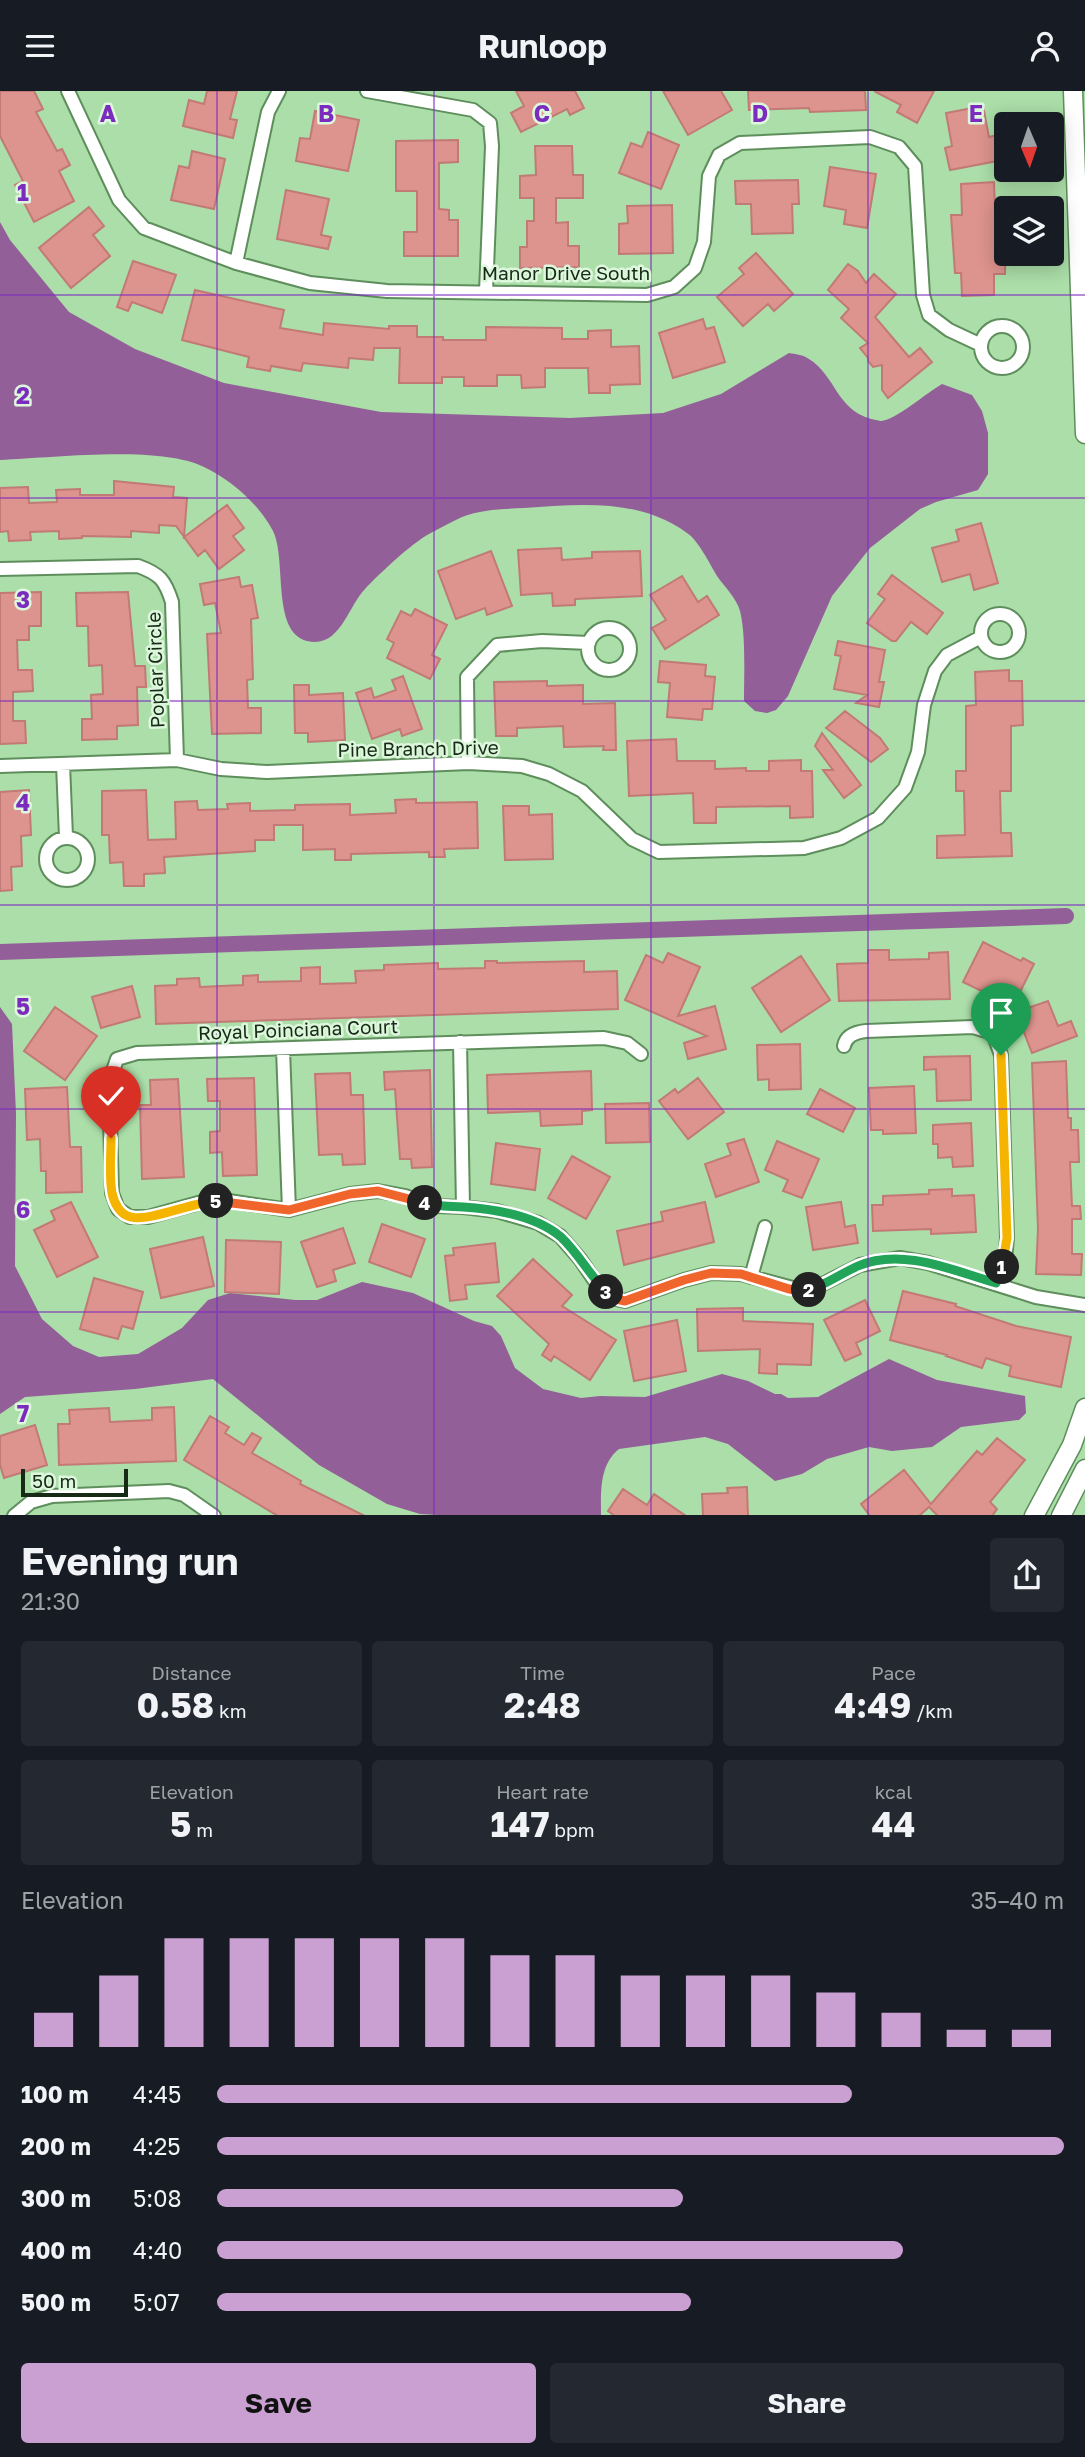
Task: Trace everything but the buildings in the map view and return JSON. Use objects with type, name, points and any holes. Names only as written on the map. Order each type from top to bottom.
[{"type":"main road","points":[[1073,91],[1085,434]]},
{"type":"main road","points":[[1034,1515],[1072,1445],[1085,1408]]},
{"type":"main road","points":[[1061,1515],[1085,1469]]},
{"type":"street","name":"Manor Drive South","points":[[68,91],[119,200],[144,228],[236,263],[310,283],[387,291],[647,295],[674,287],[695,268],[704,242],[709,176],[719,155],[740,143],[870,137],[899,147],[915,166],[923,295],[929,315],[949,330],[981,345]]},
{"type":"street","points":[[236,263],[268,112],[279,91]]},
{"type":"street","points":[[367,91],[473,110],[490,123],[492,146],[486,292]]},
{"type":"street","name":"Poplar Circle","points":[[0,569],[138,566],[155,572],[166,585],[172,602],[177,760]]},
{"type":"street","name":"Pine Branch Drive","points":[[0,766],[177,760],[221,769],[268,772],[468,763],[522,766],[549,773],[582,791],[632,839],[659,852],[804,848],[841,838],[878,818],[905,788],[918,752],[924,705],[936,671],[947,656],[981,637]]},
{"type":"street","points":[[468,763],[467,677],[498,645],[542,641],[589,643]]},
{"type":"street","points":[[63,764],[66,837]]},
{"type":"street","points":[[844,1046],[853,1034],[866,1031],[973,1027],[993,1033],[1001,1055],[1007,1238],[1005,1259],[996,1283]]},
{"type":"street","name":"Royal Poinciana Court","points":[[289,1210],[222,1200],[202,1202],[148,1217],[130,1217],[118,1209],[112,1193],[109,1083],[117,1059],[137,1053],[604,1038],[627,1043],[641,1054]]},
{"type":"street","points":[[460,1042],[463,1207]]},
{"type":"street","points":[[283,1049],[289,1210],[350,1194],[378,1191],[435,1206],[497,1212],[538,1223],[559,1236],[612,1298],[625,1301],[711,1273],[741,1274],[804,1291],[860,1265],[900,1258],[928,1263],[1036,1297],[1085,1305]]},
{"type":"street","points":[[751,1277],[765,1227]]},
{"type":"street","points":[[14,1515],[32,1503],[52,1496],[169,1491],[184,1496],[214,1515]]},
{"type":"shaded area","points":[[0,222],[10,240],[69,312],[135,349],[224,383],[381,412],[570,418],[663,413],[721,394],[789,353],[805,357],[818,366],[850,408],[871,419],[881,421],[895,416],[942,384],[972,395],[982,411],[988,433],[988,474],[978,490],[920,509],[870,548],[832,596],[788,696],[776,710],[767,713],[755,711],[744,701],[742,620],[733,597],[691,536],[669,522],[629,509],[566,505],[493,510],[462,517],[422,539],[387,567],[359,596],[342,624],[328,639],[307,641],[296,635],[288,624],[273,531],[252,502],[214,472],[184,460],[161,456],[105,455],[0,460]]},
{"type":"shaded area","points":[[0,1007],[12,1024],[16,1114],[15,1266],[42,1319],[73,1346],[99,1357],[138,1354],[182,1328],[208,1300],[230,1293],[317,1300],[362,1282],[413,1293],[474,1321],[492,1326],[501,1336],[515,1368],[543,1389],[581,1398],[645,1397],[722,1374],[748,1381],[788,1398],[818,1397],[889,1359],[937,1380],[1025,1396],[1026,1413],[1019,1420],[961,1427],[932,1447],[892,1451],[869,1447],[827,1459],[802,1474],[775,1481],[728,1444],[705,1437],[619,1449],[612,1455],[605,1471],[601,1488],[601,1515],[438,1515],[420,1514],[387,1504],[319,1465],[213,1379],[135,1389],[25,1397],[0,1414]]},
{"type":"waterway","points":[[0,952],[1066,916]]},
{"type":"route","points":[[111,1138],[112,1193],[118,1209],[130,1217],[148,1217],[202,1202],[222,1200],[289,1210],[350,1194],[378,1191],[435,1206],[497,1212],[538,1223],[559,1236],[612,1298],[625,1301],[711,1273],[741,1274],[804,1291],[860,1265],[900,1258],[928,1263],[996,1283],[1005,1259],[1007,1238],[1001,1055]]}]
